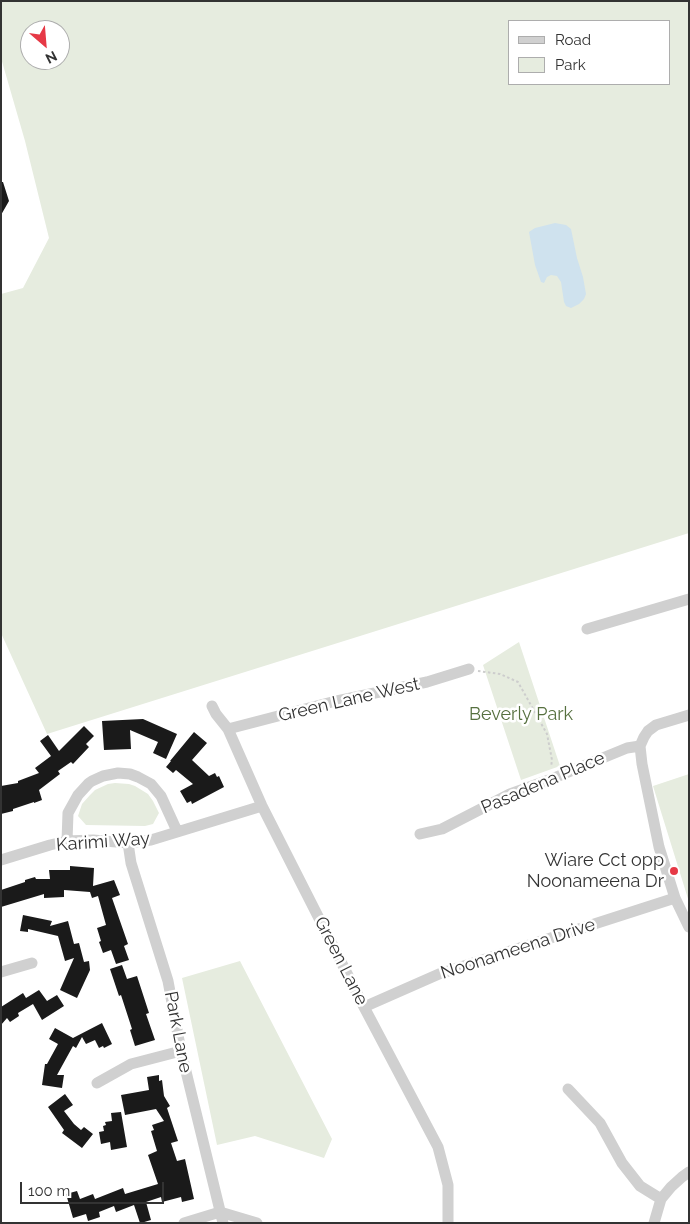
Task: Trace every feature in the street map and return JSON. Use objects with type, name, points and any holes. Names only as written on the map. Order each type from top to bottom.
[{"type":"street","points":[[587,629],[689,599]]},
{"type":"street","name":"Green Lane West","points":[[228,729],[332,702],[427,682],[469,669]]},
{"type":"street","name":"Green Lane","points":[[212,706],[228,729],[262,806],[364,1007],[438,1147],[448,1185],[448,1223]]},
{"type":"street","points":[[689,715],[656,725],[648,731],[640,746],[659,847],[675,898],[689,927]]},
{"type":"street","name":"Pasadena Place","points":[[420,834],[442,829],[510,794],[626,748],[640,746]]},
{"type":"street","points":[[67,841],[68,813],[78,795],[88,783],[103,776],[118,773],[130,774],[151,784],[161,796],[177,831]]},
{"type":"street","name":"Karimi Way","points":[[1,860],[67,841],[93,840],[128,843],[151,840],[262,806]]},
{"type":"street","name":"Park Lane","points":[[128,843],[130,864],[168,981],[181,1051],[222,1217]]},
{"type":"street","name":"Noonameena Drive","points":[[364,1007],[439,974],[675,898]]},
{"type":"street","points":[[1,972],[32,963]]},
{"type":"street","points":[[97,1084],[131,1064],[181,1051]]},
{"type":"street","points":[[568,1089],[600,1123],[622,1163],[640,1186],[661,1200]]},
{"type":"street","points":[[654,1223],[661,1200],[671,1187],[689,1172]]},
{"type":"street","points":[[184,1223],[222,1217],[257,1223]]},
{"type":"path","points":[[469,669],[500,674],[518,682],[547,734],[552,760],[549,780]]},
{"type":"green space","points":[[1,1],[689,1],[689,533],[47,734],[1,633],[1,294],[23,288],[49,238],[25,141],[1,58]]},
{"type":"green space","name":"Beverly Park","points":[[519,642],[560,766],[521,780],[483,665]]},
{"type":"green space","points":[[689,774],[689,902],[653,786]]},
{"type":"green space","points":[[115,783],[135,786],[148,794],[159,813],[153,824],[145,826],[86,825],[78,816],[82,804],[95,790]]},
{"type":"green space","points":[[240,961],[332,1139],[324,1158],[255,1136],[217,1145],[182,978]]},
{"type":"water","points":[[555,223],[566,225],[571,229],[583,277],[586,294],[579,304],[571,308],[566,306],[564,302],[561,282],[557,276],[551,275],[547,277],[544,283],[541,282],[535,265],[529,232],[535,228]]},
{"type":"building","points":[[1,182],[3,182],[9,201],[1,215]]},
{"type":"building","points":[[143,719],[177,734],[166,759],[153,753],[158,742],[130,730],[131,749],[104,750],[102,721]]},
{"type":"building","points":[[84,726],[94,736],[86,744],[89,747],[73,764],[71,762],[58,771],[60,774],[39,790],[42,800],[1,814],[1,786],[18,783],[18,781],[39,773],[35,768],[51,756],[40,741],[48,735],[59,751]]},
{"type":"building","points":[[194,732],[207,743],[192,760],[209,776],[215,773],[217,777],[219,776],[224,787],[192,804],[191,801],[187,803],[180,791],[193,784],[176,770],[173,773],[166,767]]},
{"type":"building","points":[[70,866],[94,868],[93,886],[114,880],[120,895],[112,898],[128,944],[124,946],[129,960],[116,964],[111,950],[103,953],[97,928],[106,925],[98,896],[92,898],[90,892],[64,890],[64,897],[44,898],[44,894],[1,907],[1,890],[35,877],[36,879],[50,879],[49,870],[70,870]]},
{"type":"building","points":[[23,915],[52,921],[50,926],[68,921],[74,944],[79,943],[84,962],[89,961],[90,970],[77,998],[60,990],[74,958],[65,961],[58,936],[28,929],[28,932],[20,931]]},
{"type":"building","points":[[122,965],[127,979],[137,976],[149,1013],[146,1014],[155,1040],[135,1046],[130,1030],[132,1029],[121,995],[119,996],[110,969]]},
{"type":"building","points":[[39,990],[47,1001],[57,995],[64,1006],[42,1020],[33,1004],[18,1013],[19,1016],[10,1022],[7,1018],[1,1025],[1,1007],[23,993],[26,998]]},
{"type":"building","points":[[102,1023],[112,1044],[99,1048],[95,1040],[86,1044],[82,1037],[76,1048],[73,1046],[57,1075],[64,1075],[62,1088],[42,1085],[45,1064],[47,1064],[58,1044],[49,1039],[55,1028],[73,1038]]},
{"type":"building","points":[[159,1075],[159,1081],[162,1080],[164,1096],[170,1106],[167,1108],[178,1141],[171,1143],[177,1161],[185,1159],[194,1199],[182,1202],[181,1197],[162,1202],[161,1197],[146,1202],[151,1220],[141,1223],[134,1205],[116,1212],[114,1206],[99,1212],[100,1217],[88,1221],[86,1214],[73,1218],[66,1194],[77,1191],[80,1199],[93,1194],[95,1199],[123,1188],[125,1194],[158,1184],[148,1155],[157,1151],[151,1131],[154,1130],[152,1125],[164,1121],[156,1109],[125,1115],[121,1095],[149,1090],[147,1077]]},
{"type":"building","points":[[65,1094],[73,1105],[64,1111],[81,1130],[84,1127],[93,1134],[82,1148],[62,1133],[64,1130],[48,1107]]},
{"type":"building","points":[[121,1112],[127,1147],[111,1150],[110,1142],[101,1144],[99,1132],[104,1131],[103,1126],[106,1125],[105,1122],[112,1121],[111,1113]]},
{"type":"place","name":"Wiare Cct opp Noonameena Dr","points":[[674,871]]}]
